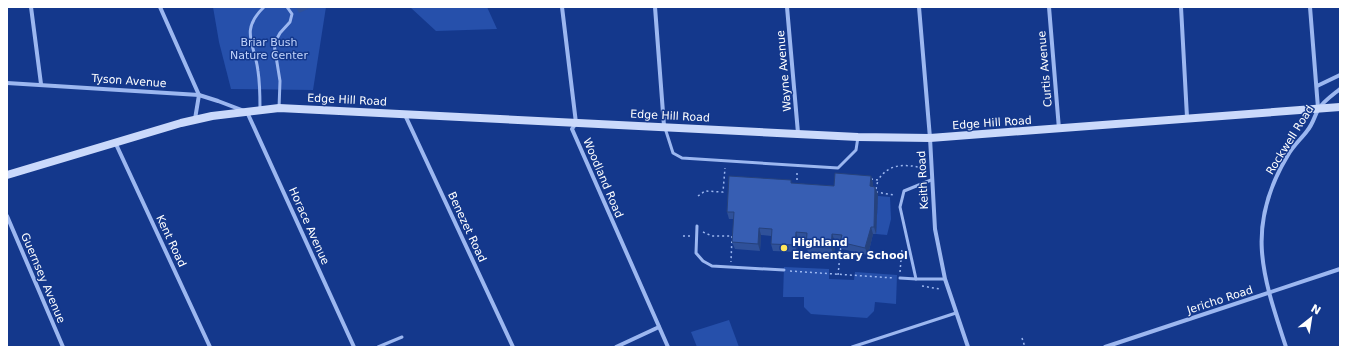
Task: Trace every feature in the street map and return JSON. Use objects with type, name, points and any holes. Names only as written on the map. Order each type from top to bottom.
[{"type":"street","points":[[31,7],[41,84]]},
{"type":"street","points":[[160,7],[199,95],[196,119]]},
{"type":"street","name":"Woodland Road","points":[[562,7],[576,123],[572,129],[668,347]]},
{"type":"street","points":[[656,7],[664,126]]},
{"type":"street","name":"Wayne Avenue","points":[[788,7],[798,133]]},
{"type":"street","name":"Keith Road","points":[[919,7],[930,138],[934,229],[945,280],[968,347]]},
{"type":"street","name":"Curtis Avenue","points":[[1049,7],[1059,129]]},
{"type":"street","points":[[1181,7],[1187,117]]},
{"type":"street","points":[[1310,7],[1318,108]]},
{"type":"street","points":[[1317,86],[1340,75]]},
{"type":"street","name":"Tyson Avenue","points":[[7,83],[199,95],[218,100],[247,112]]},
{"type":"street","name":"Rockwell Road","points":[[1286,347],[1268,293],[1261,252],[1262,229],[1268,196],[1289,154],[1309,130],[1315,119],[1318,108],[1340,89]]},
{"type":"street","name":"Edge Hill Road","points":[[7,175],[196,119],[279,108],[664,126],[858,137],[930,138],[1059,129],[1187,117],[1340,107]]},
{"type":"street","name":"Horace Avenue","points":[[247,112],[354,347]]},
{"type":"street","name":"Benezet Road","points":[[405,114],[513,347]]},
{"type":"street","name":"Kent Road","points":[[115,142],[210,347]]},
{"type":"street","name":"Guernsey Avenue","points":[[7,216],[63,347]]},
{"type":"street","name":"Jericho Road","points":[[1105,347],[1340,269]]},
{"type":"street","points":[[616,347],[658,327]]},
{"type":"lane","points":[[260,111],[258,70],[250,43],[251,26],[257,14],[264,7]]},
{"type":"lane","points":[[279,108],[280,81],[274,44],[280,33],[290,22],[292,14],[287,7]]},
{"type":"lane","points":[[664,126],[665,135],[672,153],[682,158],[838,168],[856,150],[858,137]]},
{"type":"lane","points":[[916,279],[900,207],[904,191],[931,180]]},
{"type":"lane","points":[[698,226],[696,253],[703,262],[712,266],[784,270]]},
{"type":"lane","points":[[900,278],[945,280]]},
{"type":"lane","points":[[852,347],[956,313]]},
{"type":"lane","points":[[378,347],[402,337]]},
{"type":"path","points":[[894,194],[875,192],[878,180],[882,173],[891,167],[906,164],[923,168]]},
{"type":"path","points":[[698,196],[705,191],[723,192],[725,168]]},
{"type":"path","points":[[796,190],[797,173]]},
{"type":"path","points":[[864,178],[878,180]]},
{"type":"path","points":[[703,232],[712,236],[732,236],[730,267]]},
{"type":"path","points":[[683,236],[692,236]]},
{"type":"path","points":[[838,275],[842,241]]},
{"type":"path","points":[[784,270],[838,275],[900,278],[902,248]]},
{"type":"path","points":[[1022,338],[1025,347]]},
{"type":"green space","name":"Briar Bush Nature Center","points":[[213,7],[326,7],[313,90],[231,89],[219,42]]},
{"type":"green space","points":[[410,7],[487,7],[497,29],[436,31]]},
{"type":"green space","points":[[878,196],[890,197],[891,219],[887,235],[876,234]]},
{"type":"green space","points":[[784,267],[829,269],[829,279],[854,280],[855,272],[897,275],[896,304],[875,302],[874,311],[867,318],[811,314],[804,307],[804,297],[783,297]]},
{"type":"green space","points":[[729,320],[739,347],[697,347],[691,332]]},
{"type":"building","points":[[835,173],[871,176],[870,186],[875,187],[874,227],[871,227],[865,248],[840,242],[842,235],[832,234],[831,248],[806,247],[807,233],[796,232],[795,245],[771,244],[772,229],[759,228],[758,244],[732,242],[734,212],[727,212],[729,176],[791,180],[791,183],[834,186]]},
{"type":"place","name":"Highland Elementary School","points":[[784,248]]}]
